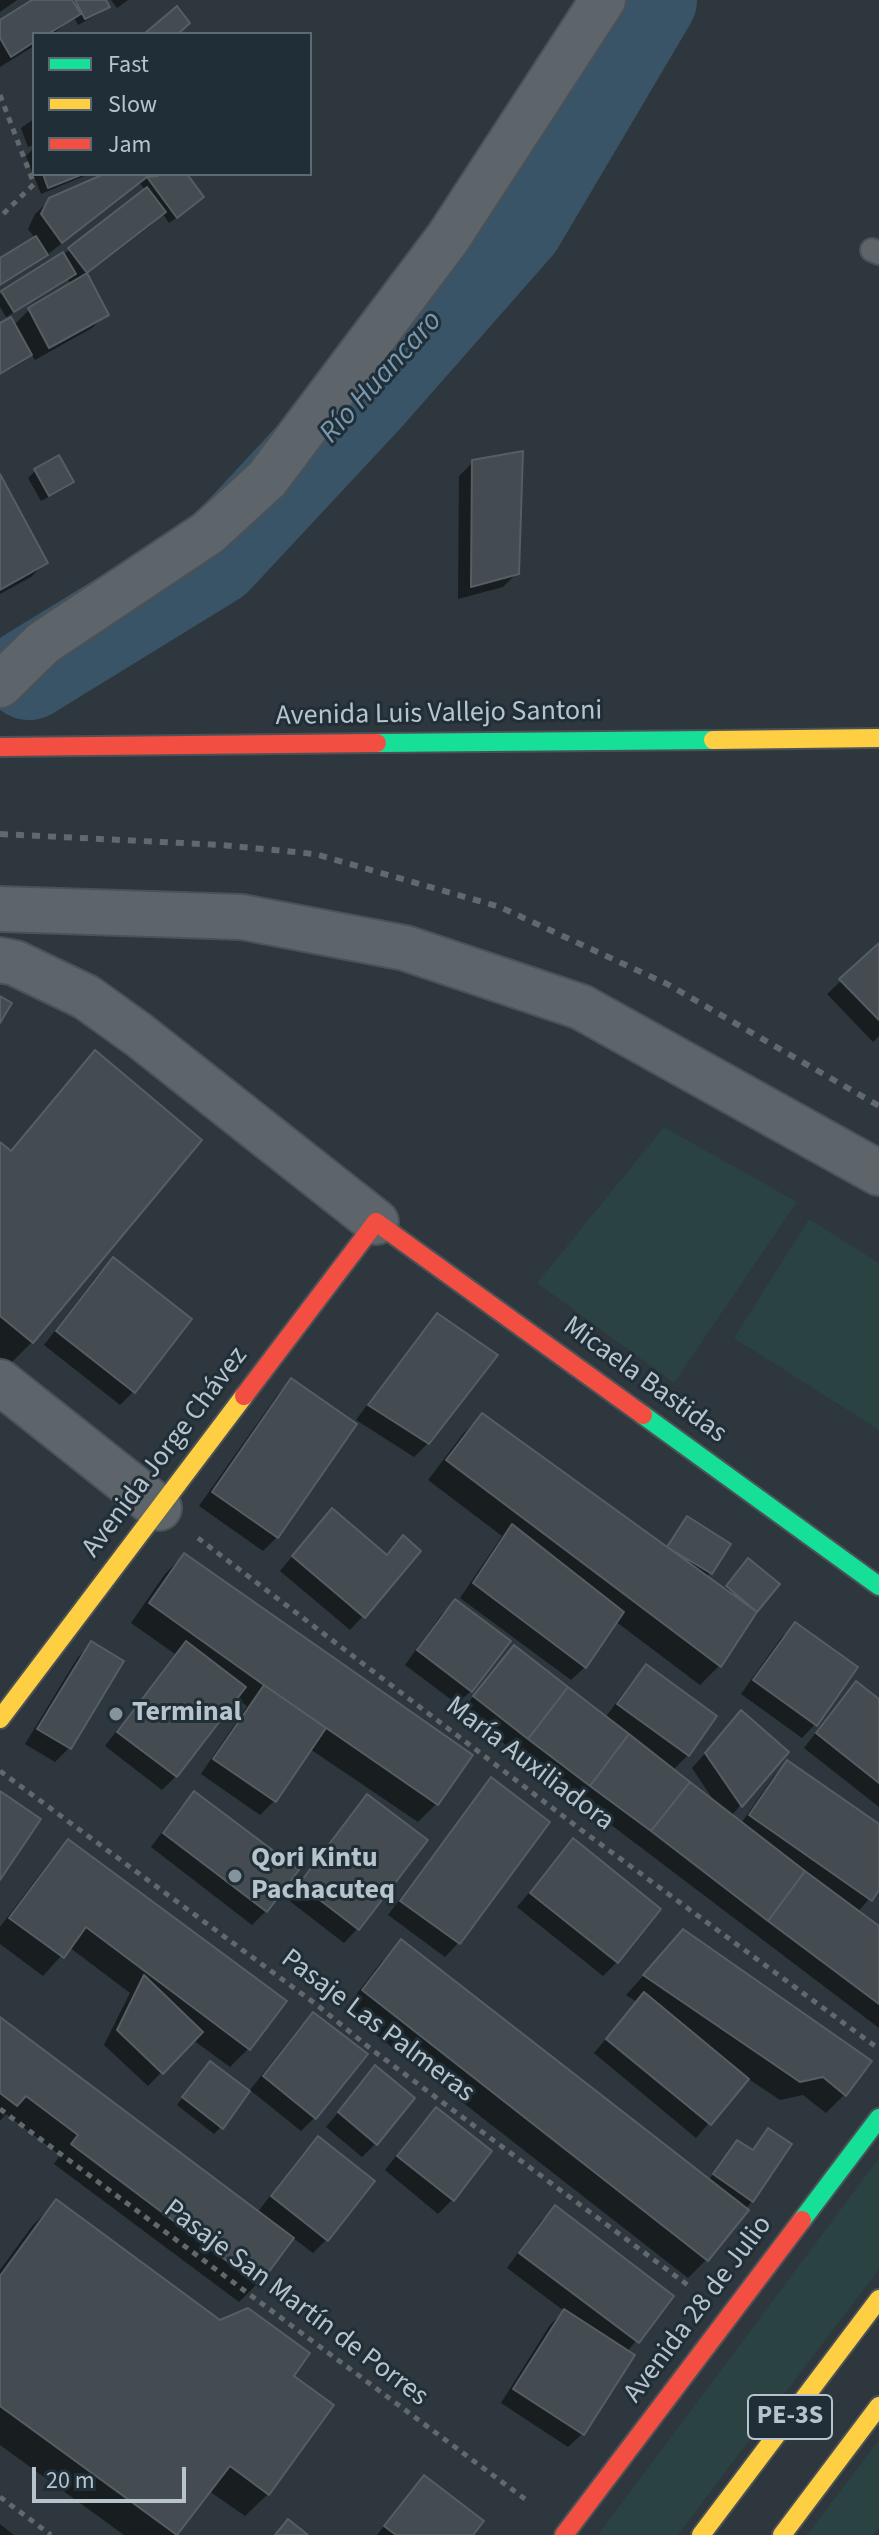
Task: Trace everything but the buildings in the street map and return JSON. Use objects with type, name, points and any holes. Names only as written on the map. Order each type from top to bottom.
[{"type":"main road","name":"Avenida Luis Vallejo Santoni","points":[[0,747],[879,738]]},
{"type":"main road","name":"Avenida Jorge Chávez","points":[[0,1719],[376,1222]]},
{"type":"main road","name":"Micaela Bastidas","points":[[376,1222],[879,1586]]},
{"type":"main road","name":"Avenida 28 de Julio","points":[[565,2533],[879,2118]]},
{"type":"main road","name":"PE-3S","points":[[701,2535],[879,2299]]},
{"type":"main road","name":"PE-3S","points":[[782,2535],[879,2406]]},
{"type":"street","points":[[0,685],[43,643],[208,533],[267,479],[448,238],[603,0]]},
{"type":"street","points":[[0,909],[242,917],[405,948],[581,1007],[879,1173]]},
{"type":"street","points":[[0,960],[15,963],[86,997],[139,1035],[376,1222]]},
{"type":"street","points":[[0,1382],[159,1508]]},
{"type":"path","points":[[0,95],[34,184],[0,217]]},
{"type":"path","name":"María Auxiliadora","points":[[159,1508],[580,1829],[879,2049]]},
{"type":"path","name":"Pasaje Las Palmeras","points":[[0,1771],[729,2316]]},
{"type":"path","name":"Pasaje San Martín de Porres","points":[[0,2109],[565,2533]]},
{"type":"path","points":[[0,2497],[51,2535]]},
{"type":"green space","points":[[664,1127],[797,1202],[674,1383],[537,1283]]},
{"type":"green space","points":[[809,1219],[879,1263],[879,1430],[734,1338]]},
{"type":"green space","points":[[879,2158],[879,2269],[678,2535],[598,2535]]},
{"type":"green space","points":[[879,2440],[879,2526],[873,2535],[807,2535]]},
{"type":"waterway","name":"Río Huancaro","points":[[29,674],[216,559],[365,399],[518,225],[651,0]]},
{"type":"railway","points":[[0,834],[222,845],[315,854],[500,907],[667,984],[879,1106]]},
{"type":"traffic: fast","points":[[377,743],[713,740]]},
{"type":"traffic: fast","points":[[643,1415],[879,1586]]},
{"type":"traffic: fast","points":[[802,2220],[879,2118]]},
{"type":"traffic: slow","points":[[713,740],[879,738]]},
{"type":"traffic: slow","points":[[0,1719],[244,1396]]},
{"type":"traffic: slow","points":[[701,2535],[879,2299]]},
{"type":"traffic: slow","points":[[782,2535],[879,2406]]},
{"type":"traffic: jam","points":[[0,747],[377,743]]},
{"type":"traffic: jam","points":[[244,1396],[376,1222],[643,1415]]},
{"type":"traffic: jam","points":[[564,2535],[802,2220]]},
{"type":"place","name":"Terminal","points":[[116,1714]]},
{"type":"place","name":"Qori Kintu Pachacuteq","points":[[235,1876]]}]
